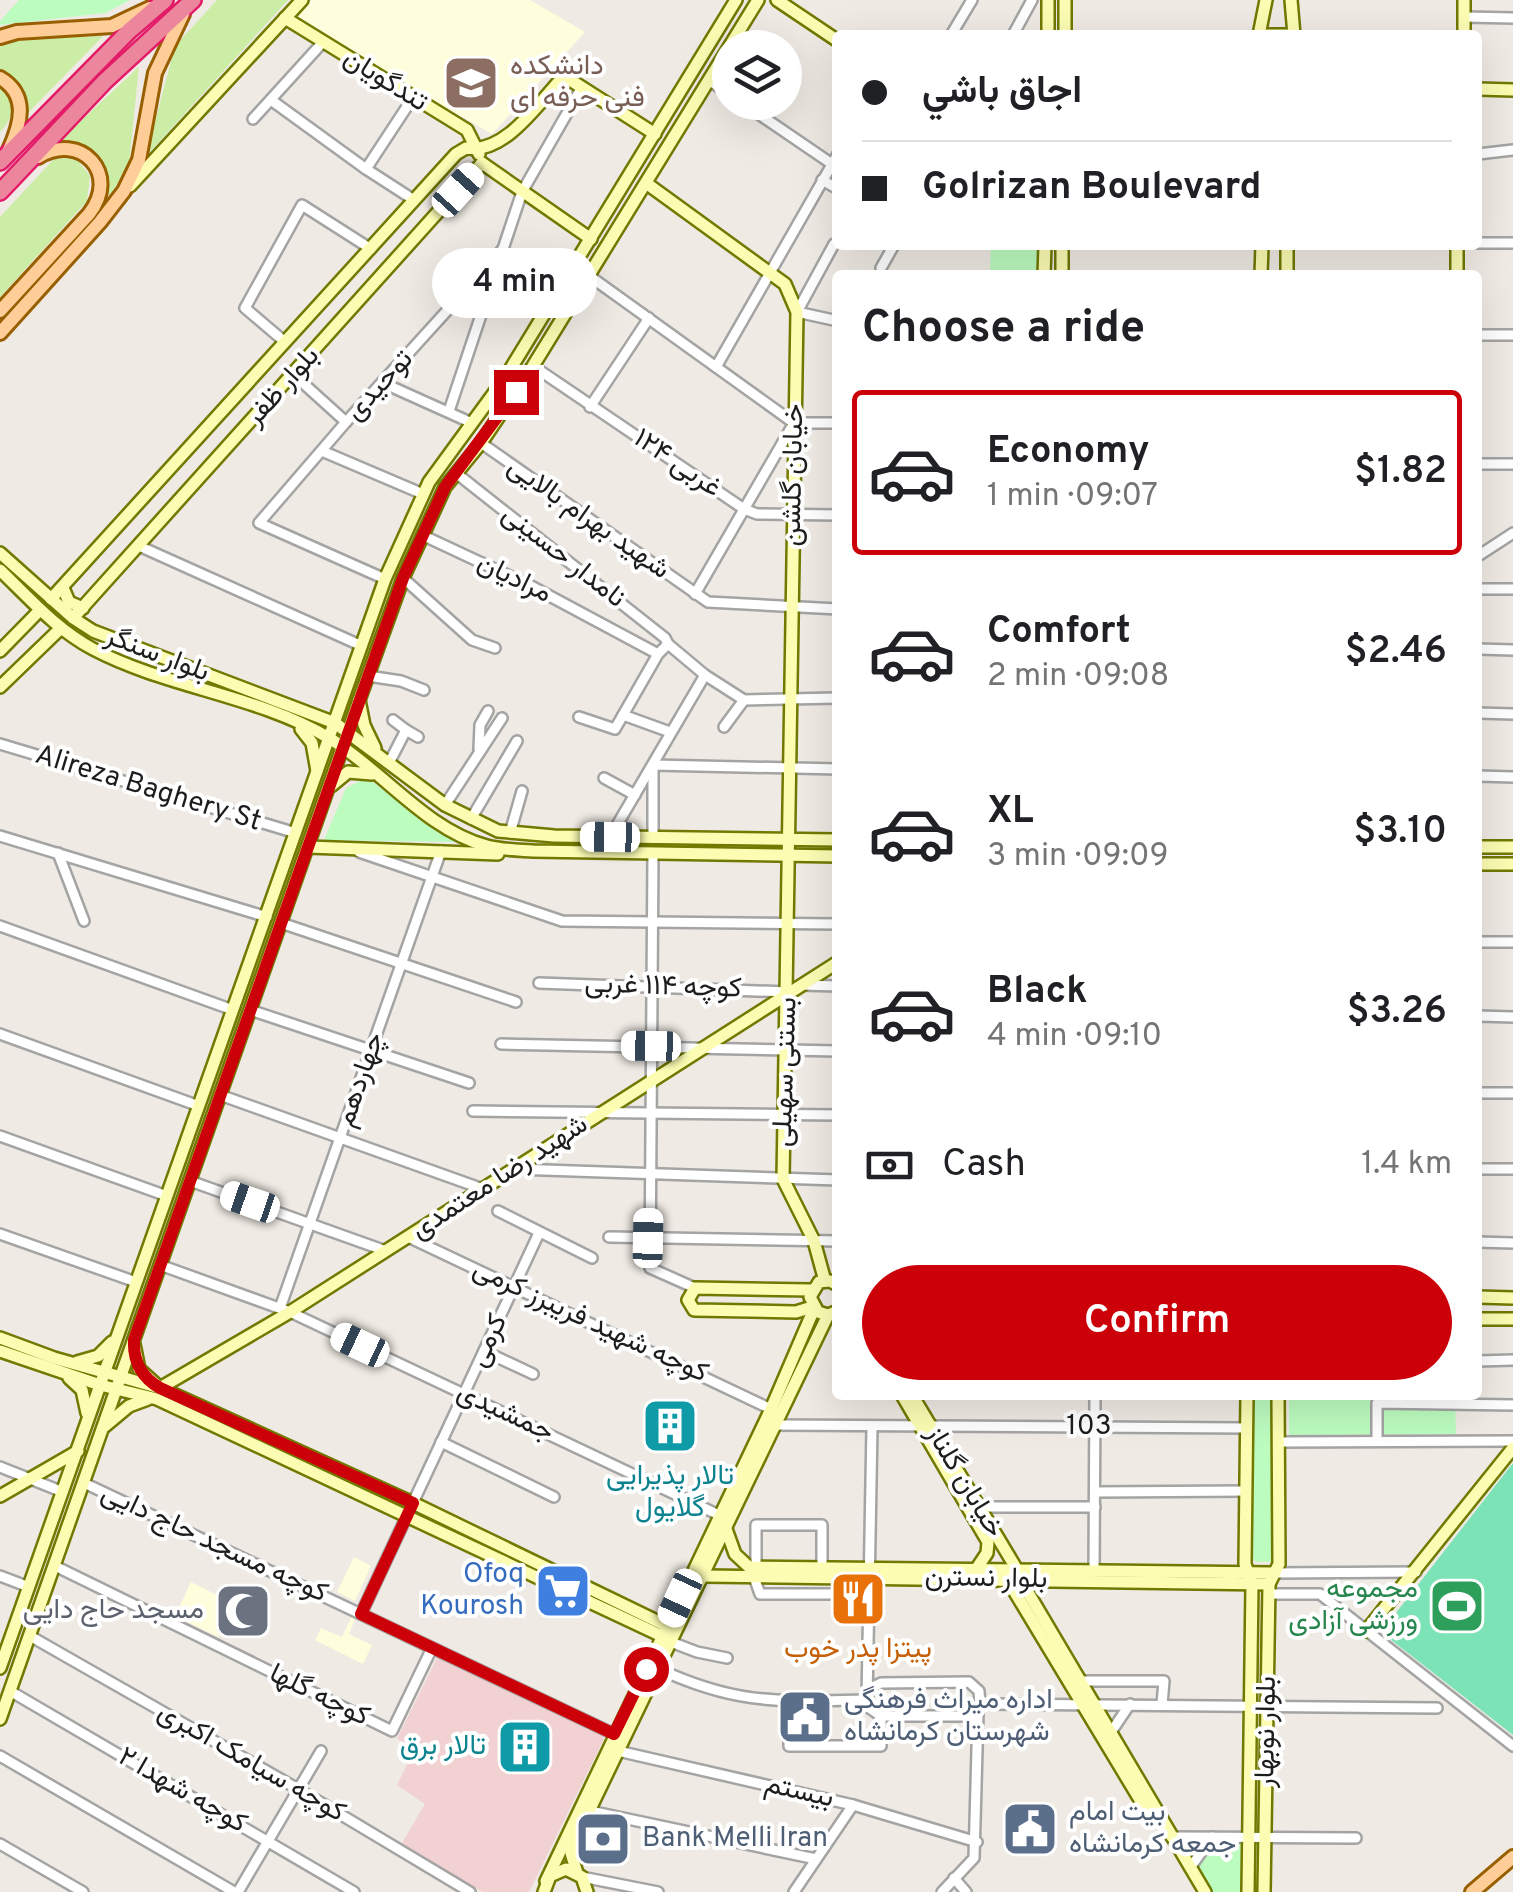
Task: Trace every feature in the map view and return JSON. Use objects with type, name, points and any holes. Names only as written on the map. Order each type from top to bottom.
[{"type":"highway","points":[[4,159],[163,1]]},
{"type":"highway","points":[[0,192],[106,81],[190,2]]},
{"type":"main road","points":[[0,333],[302,0]]},
{"type":"main road","points":[[0,1668],[385,579],[423,494],[499,388],[736,0]]},
{"type":"main road","points":[[739,30],[758,0]]},
{"type":"main road","points":[[776,0],[832,37]]},
{"type":"main road","points":[[1048,0],[1048,30]]},
{"type":"main road","points":[[1065,0],[1065,30]]},
{"type":"main road","points":[[1260,30],[1266,0]]},
{"type":"main road","points":[[1291,0],[1291,30]]},
{"type":"main road","points":[[1464,0],[1464,30]]},
{"type":"main road","points":[[0,37],[16,32],[112,26],[163,1]]},
{"type":"main road","points":[[120,197],[139,160],[161,54],[190,2]]},
{"type":"main road","name":"تندگویان","points":[[285,18],[466,130],[478,150]]},
{"type":"main road","points":[[0,1719],[403,578],[445,487],[481,443],[533,366],[712,74]]},
{"type":"main road","name":"بلوار ظفر","points":[[52,599],[456,154],[466,148],[478,150],[508,135],[564,76],[582,88]]},
{"type":"main road","points":[[0,78],[14,89],[20,106],[17,132],[4,159]]},
{"type":"main road","points":[[582,88],[655,134]]},
{"type":"main road","points":[[1482,89],[1513,90]]},
{"type":"main road","points":[[478,150],[482,163],[590,239]]},
{"type":"main road","points":[[0,311],[89,214],[101,190],[95,164],[80,151],[48,151],[23,166]]},
{"type":"main road","name":"بلوار ظفر","points":[[73,618],[482,163]]},
{"type":"main road","points":[[646,183],[785,284],[797,312]]},
{"type":"main road","name":"خیابان گلشن","points":[[790,855],[797,312]]},
{"type":"main road","points":[[297,330],[317,330],[321,338],[317,349]]},
{"type":"main road","points":[[0,543],[26,586]]},
{"type":"main road","name":"بلوار سنگر","points":[[0,553],[40,610],[61,628],[108,656],[295,722],[330,739],[458,833],[487,846],[512,850]]},
{"type":"main road","name":"بلوار سنگر","points":[[0,572],[52,599],[73,618],[114,640],[335,723],[445,805],[510,832],[832,840]]},
{"type":"main road","points":[[63,588],[70,602],[83,608]]},
{"type":"main road","points":[[0,651],[40,610]]},
{"type":"main road","points":[[30,620],[40,620],[48,626],[48,640]]},
{"type":"main road","points":[[0,687],[61,628]]},
{"type":"main road","points":[[359,700],[364,725],[385,759]]},
{"type":"main road","points":[[313,714],[342,704]]},
{"type":"main road","points":[[295,722],[312,743],[318,773]]},
{"type":"main road","points":[[328,789],[348,772],[378,776]]},
{"type":"main road","points":[[308,847],[502,854],[512,850],[832,856]]},
{"type":"main road","points":[[1482,847],[1513,847]]},
{"type":"main road","name":"بستنی سهیلی","points":[[790,855],[783,1179],[831,1283]]},
{"type":"main road","points":[[1482,864],[1513,864]]},
{"type":"main road","name":"شهید رضا معتمدی","points":[[102,1430],[129,1406],[158,1394],[832,966]]},
{"type":"main road","points":[[831,1283],[812,1290],[694,1288],[688,1300],[694,1310],[796,1312],[813,1308],[832,1313]]},
{"type":"main road","points":[[544,1887],[614,1734],[722,1521],[813,1308],[812,1290]]},
{"type":"main road","points":[[1482,1298],[1513,1298]]},
{"type":"main road","points":[[582,1880],[571,1853],[658,1669],[667,1635],[703,1576],[722,1521],[832,1317]]},
{"type":"main road","points":[[1482,1319],[1513,1319]]},
{"type":"main road","points":[[54,1358],[88,1361],[118,1336]]},
{"type":"main road","points":[[0,1338],[102,1379]]},
{"type":"main road","points":[[134,1340],[139,1369],[158,1394]]},
{"type":"main road","points":[[0,1350],[77,1382],[84,1396],[86,1425]]},
{"type":"main road","points":[[62,1373],[158,1394],[410,1509],[667,1635]]},
{"type":"main road","name":"خیابان گلناز","points":[[906,1400],[980,1507],[1145,1808],[1156,1814],[1205,1892]]},
{"type":"main road","name":"خیابان گلناز","points":[[914,1400],[988,1542],[988,1554],[978,1568]]},
{"type":"main road","name":"بلوار نوبهار","points":[[1246,1400],[1245,1564],[1250,1579],[1248,1892]]},
{"type":"main road","name":"بلوار نوبهار","points":[[1264,1892],[1271,1584],[1279,1564],[1278,1400]]},
{"type":"main road","points":[[1366,1631],[1513,1444]]},
{"type":"main road","points":[[0,1496],[78,1451]]},
{"type":"main road","points":[[722,1521],[736,1554],[753,1570]]},
{"type":"main road","name":"بلوار نسترن","points":[[870,1572],[978,1568],[1014,1575],[1094,1570],[1250,1579],[1271,1584]]},
{"type":"main road","name":"بلوار نسترن","points":[[703,1576],[753,1570],[1250,1579]]},
{"type":"main road","points":[[1472,1892],[1513,1857]]},
{"type":"main road","points":[[544,1887],[560,1870],[597,1892]]},
{"type":"street","points":[[954,30],[972,0]]},
{"type":"street","points":[[1016,30],[1032,0]]},
{"type":"street","points":[[1464,17],[1513,18]]},
{"type":"street","points":[[252,119],[323,42]]},
{"type":"street","points":[[708,80],[712,83]]},
{"type":"street","points":[[449,411],[522,192],[582,88]]},
{"type":"street","points":[[366,170],[412,99]]},
{"type":"street","points":[[271,100],[414,200]]},
{"type":"street","points":[[716,367],[832,164],[767,120]]},
{"type":"street","points":[[1482,154],[1513,150]]},
{"type":"street","points":[[822,180],[832,186]]},
{"type":"street","points":[[285,342],[246,308],[302,205],[370,248]]},
{"type":"street","points":[[1482,243],[1513,243]]},
{"type":"street","points":[[832,248],[797,312],[832,320]]},
{"type":"street","name":"توحیدی","points":[[385,579],[259,523],[502,250]]},
{"type":"street","points":[[880,268],[891,250]]},
{"type":"street","points":[[588,275],[794,423],[832,423]]},
{"type":"street","points":[[590,407],[649,318]]},
{"type":"street","points":[[1482,336],[1513,335]]},
{"type":"street","name":"۱۲۴ غربی","points":[[533,366],[744,509],[758,514],[832,515]]},
{"type":"street","points":[[294,376],[346,422]]},
{"type":"street","points":[[383,383],[472,423]]},
{"type":"street","points":[[794,423],[695,594],[708,602],[832,609]]},
{"type":"street","name":"شهید بهرام بالایی","points":[[481,443],[695,594]]},
{"type":"street","points":[[322,451],[423,494]]},
{"type":"street","points":[[1482,464],[1513,464]]},
{"type":"street","name":"نامدار حسینی","points":[[456,472],[665,638],[705,675],[744,700]]},
{"type":"street","points":[[1482,553],[1513,534]]},
{"type":"street","name":"مرادیان","points":[[422,535],[531,586],[658,654]]},
{"type":"street","points":[[140,546],[362,646]]},
{"type":"street","points":[[403,578],[472,640],[495,648]]},
{"type":"street","points":[[1482,589],[1513,589]]},
{"type":"street","points":[[579,717],[615,729],[658,654],[668,644]]},
{"type":"street","points":[[1482,650],[1513,650]]},
{"type":"street","points":[[610,837],[705,675]]},
{"type":"street","points":[[368,676],[424,690]]},
{"type":"street","points":[[724,727],[744,700],[832,698]]},
{"type":"street","points":[[479,749],[480,725],[488,711]]},
{"type":"street","points":[[1482,713],[1513,714]]},
{"type":"street","points":[[623,715],[670,732]]},
{"type":"street","points":[[445,805],[502,718]]},
{"type":"street","points":[[393,720],[418,737]]},
{"type":"street","points":[[385,759],[406,730]]},
{"type":"street","points":[[471,819],[517,741]]},
{"type":"street","name":"Alireza Baghery St","points":[[0,744],[296,833]]},
{"type":"street","points":[[653,765],[832,768]]},
{"type":"street","points":[[653,765],[653,838]]},
{"type":"street","points":[[1482,776],[1513,777]]},
{"type":"street","points":[[604,778],[635,795]]},
{"type":"street","points":[[510,832],[522,791]]},
{"type":"street","points":[[0,836],[267,917]]},
{"type":"street","points":[[347,848],[562,921],[832,924]]},
{"type":"street","name":"چهاردهم","points":[[285,1310],[310,1223],[442,852]]},
{"type":"street","points":[[58,853],[84,921]]},
{"type":"street","points":[[653,853],[650,1268],[694,1288]]},
{"type":"street","points":[[281,923],[516,1002]]},
{"type":"street","points":[[0,926],[233,1010]]},
{"type":"street","points":[[1482,942],[1513,942]]},
{"type":"street","name":"کوچه ۱۱۴ غربی","points":[[539,983],[788,992]]},
{"type":"street","points":[[801,985],[832,986]]},
{"type":"street","points":[[250,1010],[469,1083]]},
{"type":"street","points":[[1482,1016],[1513,1016]]},
{"type":"street","points":[[0,1034],[199,1106]]},
{"type":"street","points":[[502,1044],[832,1050]]},
{"type":"street","points":[[1482,1093],[1513,1093]]},
{"type":"street","points":[[220,1095],[483,1189]]},
{"type":"street","points":[[473,1111],[832,1115]]},
{"type":"street","points":[[0,1136],[167,1196]]},
{"type":"street","points":[[1482,1168],[1513,1169]]},
{"type":"street","points":[[514,1169],[832,1180]]},
{"type":"street","points":[[190,1181],[386,1251]]},
{"type":"street","points":[[498,1211],[592,1258]]},
{"type":"street","name":"کرمی","points":[[361,1614],[539,1232]]},
{"type":"street","points":[[0,1234],[136,1282]]},
{"type":"street","name":"کوچه شهید فریبرز کرمی","points":[[408,1237],[771,1408]]},
{"type":"street","points":[[610,1237],[832,1241]]},
{"type":"street","points":[[1482,1242],[1513,1243]]},
{"type":"street","name":"جمشیدی","points":[[160,1266],[285,1310],[722,1521]]},
{"type":"street","points":[[484,1351],[533,1374]]},
{"type":"street","points":[[1482,1361],[1513,1360]]},
{"type":"street","points":[[1094,1570],[1095,1400]]},
{"type":"street","points":[[1377,1442],[1376,1403],[1513,1405]]},
{"type":"street","name":"103","points":[[773,1426],[1246,1428]]},
{"type":"street","points":[[872,1427],[867,1700],[871,1711],[881,1716],[974,1716],[979,1708]]},
{"type":"street","points":[[441,1442],[554,1497]]},
{"type":"street","points":[[1278,1442],[1513,1444]]},
{"type":"street","points":[[0,1467],[63,1492]]},
{"type":"street","name":"کوچه مسجد حاج دایی","points":[[84,1483],[614,1734]]},
{"type":"street","points":[[1095,1492],[1246,1492]]},
{"type":"street","points":[[980,1507],[1095,1507]]},
{"type":"street","points":[[822,1594],[822,1525],[756,1525],[753,1570],[760,1594],[822,1594],[849,1594]]},
{"type":"street","name":"کوچه گلها","points":[[55,1566],[392,1732],[432,1648]]},
{"type":"street","points":[[1271,1584],[1320,1574],[1416,1572]]},
{"type":"street","points":[[1320,1574],[1320,1594]]},
{"type":"street","points":[[0,1576],[29,1587]]},
{"type":"street","points":[[1271,1584],[1320,1594],[1513,1746]]},
{"type":"street","points":[[667,1635],[696,1652],[727,1658]]},
{"type":"street","name":"کوچه سیامک اکبری","points":[[30,1636],[470,1892]]},
{"type":"street","points":[[658,1669],[730,1696],[789,1701],[867,1700]]},
{"type":"street","points":[[1075,1681],[1164,1681],[1162,1704]]},
{"type":"street","points":[[867,1700],[872,1688],[881,1683],[969,1682],[978,1692],[977,1842],[974,1858],[942,1892]]},
{"type":"street","name":"۲ کوچه شهدا","points":[[10,1691],[354,1892]]},
{"type":"street","points":[[789,1701],[789,1746],[881,1746],[881,1716]]},
{"type":"street","points":[[979,1708],[1089,1703],[1437,1708]]},
{"type":"street","points":[[1108,1736],[1130,1704]]},
{"type":"street","points":[[0,1756],[236,1892],[321,1750]]},
{"type":"street","name":"بیستم","points":[[618,1752],[853,1805],[977,1842]]},
{"type":"street","points":[[794,1892],[853,1805]]},
{"type":"street","points":[[590,1811],[816,1859]]},
{"type":"street","points":[[1171,1837],[1356,1838]]},
{"type":"street","points":[[1190,1868],[1212,1837]]},
{"type":"street","points":[[0,1844],[82,1892]]},
{"type":"street","points":[[954,1878],[966,1892]]},
{"type":"street","points":[[582,1880],[658,1892]]},
{"type":"shaded area","name":"دانشکده فنی حرفه ای","points":[[312,0],[530,0],[585,32],[492,134],[293,20]]},
{"type":"shaded area","points":[[354,1557],[371,1566],[355,1601],[337,1592]]},
{"type":"shaded area","points":[[191,1582],[235,1604],[218,1637],[175,1616]]},
{"type":"shaded area","points":[[352,1616],[356,1617],[349,1634],[372,1645],[363,1664],[315,1640],[321,1628],[342,1637]]},
{"type":"shaded area","points":[[438,1656],[599,1732],[604,1739],[529,1892],[483,1892],[401,1845],[425,1804],[397,1785],[415,1748],[397,1739]]},
{"type":"green space","points":[[19,0],[130,0],[105,13],[0,25]]},
{"type":"green space","points":[[217,0],[288,0],[146,156],[175,46]]},
{"type":"green space","points":[[103,36],[28,113],[23,88],[0,69],[0,44],[36,38]]},
{"type":"green space","points":[[139,67],[129,163],[109,198],[107,174],[98,156],[83,145],[59,141]]},
{"type":"green space","points":[[0,88],[12,110],[0,132]]},
{"type":"green space","points":[[54,159],[79,162],[90,176],[87,201],[0,297],[0,217]]},
{"type":"green space","points":[[991,250],[1045,250],[1044,270],[990,270]]},
{"type":"green space","points":[[362,780],[372,782],[456,842],[324,840],[346,788]]},
{"type":"green space","points":[[1252,1400],[1273,1400],[1275,1558],[1271,1562],[1256,1562],[1252,1558]]},
{"type":"green space","points":[[1289,1400],[1455,1400],[1456,1434],[1289,1435]]},
{"type":"green space","name":"مجموعه ورزشی آزادی","points":[[1513,1463],[1513,1735],[1381,1632]]},
{"type":"green space","points":[[1215,1844],[1244,1844],[1244,1892],[1212,1892],[1198,1866]]},
{"type":"place","name":"دانشکده فنی حرفه ای","points":[[471,83]]},
{"type":"place","name":"تالار پذیرایی گلایول","points":[[670,1426]]},
{"type":"place","name":"Ofoq Kourosh","points":[[563,1591]]},
{"type":"place","name":"پیتزا پدر خوب","points":[[858,1599]]},
{"type":"place","name":"مجموعه ورزشی آزادی","points":[[1457,1606]]},
{"type":"place","name":"مسجد حاج دایی","points":[[243,1611]]},
{"type":"place","name":"اداره میراث فرهنگی شهرستان کرمانشاه","points":[[805,1717]]},
{"type":"place","name":"تالار برق","points":[[525,1747]]},
{"type":"place","name":"بیت امام جمعه کرمانشاه","points":[[1030,1829]]},
{"type":"place","name":"Bank Melli Iran","points":[[603,1839]]},
{"type":"route","points":[[516,392],[445,487],[403,578],[134,1349],[143,1374],[160,1388],[413,1503],[361,1614],[614,1734],[646,1669]]}]
